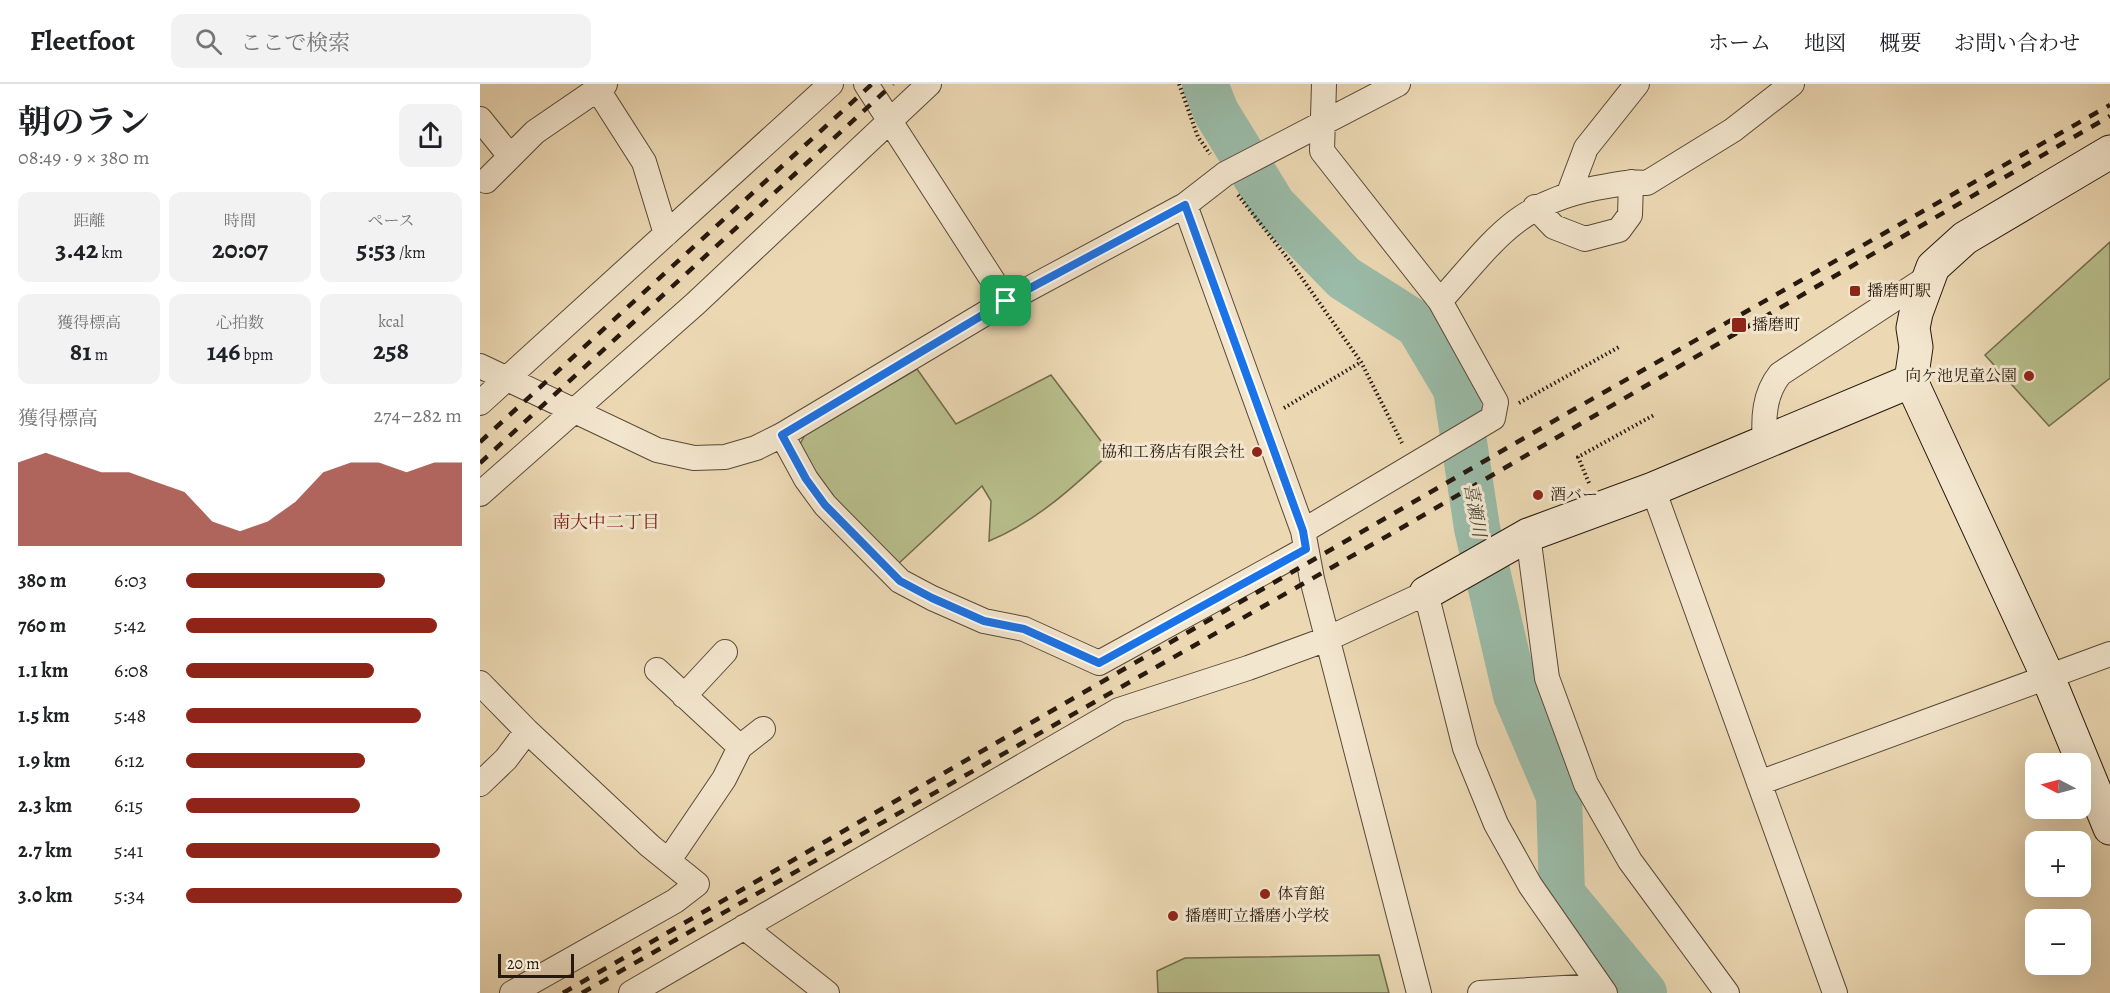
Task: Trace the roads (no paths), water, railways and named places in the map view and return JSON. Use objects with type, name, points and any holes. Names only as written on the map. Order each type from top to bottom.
[{"type":"street","points":[[480,403],[831,84]]},
{"type":"street","points":[[866,84],[1006,301]]},
{"type":"street","points":[[480,494],[696,304],[929,84]]},
{"type":"street","points":[[782,435],[806,479],[825,505],[900,581],[984,621],[1024,629],[1099,663],[1304,540],[1407,468],[1493,417],[1496,402],[1440,301],[1322,151],[1321,123],[1324,84]]},
{"type":"street","points":[[480,366],[657,450],[694,458],[725,457],[756,448],[782,435],[1006,301],[1185,205],[1225,174],[1398,84]]},
{"type":"street","points":[[1569,193],[1586,148],[1637,84]]},
{"type":"street","points":[[1440,301],[1510,224],[1535,207],[1569,193],[1631,182],[1647,183],[1733,130],[1792,84]]},
{"type":"street","points":[[486,181],[535,132],[602,87],[644,162],[666,234]]},
{"type":"street","points":[[480,120],[510,156]]},
{"type":"street","points":[[2110,152],[1965,237],[1933,267],[1916,313],[1913,328],[1916,347],[1911,381],[2047,675],[2110,828]]},
{"type":"street","points":[[1535,207],[1554,227],[1585,239],[1618,230],[1630,215],[1631,182]]},
{"type":"street","points":[[1185,205],[1304,540],[1419,993]]},
{"type":"street","points":[[1765,443],[1764,424],[1768,394],[1780,374],[1928,277]]},
{"type":"street","points":[[1881,306],[1901,304],[1916,313]]},
{"type":"street","points":[[631,993],[1119,710],[1248,669],[1328,639],[1426,593],[1528,535],[1653,489],[1911,381]]},
{"type":"street","points":[[1653,489],[1835,993]]},
{"type":"street","points":[[1528,535],[1547,678],[1586,784],[1630,861],[1727,993]]},
{"type":"street","points":[[1426,593],[1465,748],[1496,824],[1530,885],[1602,990]]},
{"type":"street","points":[[684,696],[725,652]]},
{"type":"street","points":[[1759,783],[2047,675],[2110,654]]},
{"type":"street","points":[[657,670],[740,747]]},
{"type":"street","points":[[480,683],[527,731],[650,846],[697,884],[675,901],[512,993]]},
{"type":"street","points":[[669,860],[724,779],[740,747],[763,729]]},
{"type":"street","points":[[480,784],[506,759],[527,731]]},
{"type":"street","points":[[744,927],[827,993]]},
{"type":"street","points":[[1480,993],[1602,990]]},
{"type":"water","points":[[1562,893],[1577,903],[1665,993],[1629,993],[1570,910]]},
{"type":"waterway","name":"喜瀬川","points":[[1205,84],[1216,112],[1273,205],[1344,278],[1418,325],[1456,389],[1477,528],[1516,695],[1559,796],[1562,894],[1644,993]]},
{"type":"railway","points":[[480,442],[872,84]]},
{"type":"railway","points":[[480,463],[893,84]]},
{"type":"railway","points":[[563,993],[1564,415],[2110,105]]},
{"type":"railway","points":[[582,993],[1403,527],[2110,116]]},
{"type":"place","name":"播磨町駅","points":[[1855,291]]},
{"type":"place","name":"播磨町","points":[[1739,325]]},
{"type":"place","name":"向ケ池児童公園","points":[[2029,376]]},
{"type":"place","name":"協和工務店有限会社","points":[[1257,452]]},
{"type":"place","name":"酒バー","points":[[1538,495]]},
{"type":"place","name":"体育館","points":[[1265,894]]},
{"type":"place","name":"播磨町立播磨小学校","points":[[1173,916]]},
{"type":"district","name":"南大中二丁目","points":[[606,522]]}]
